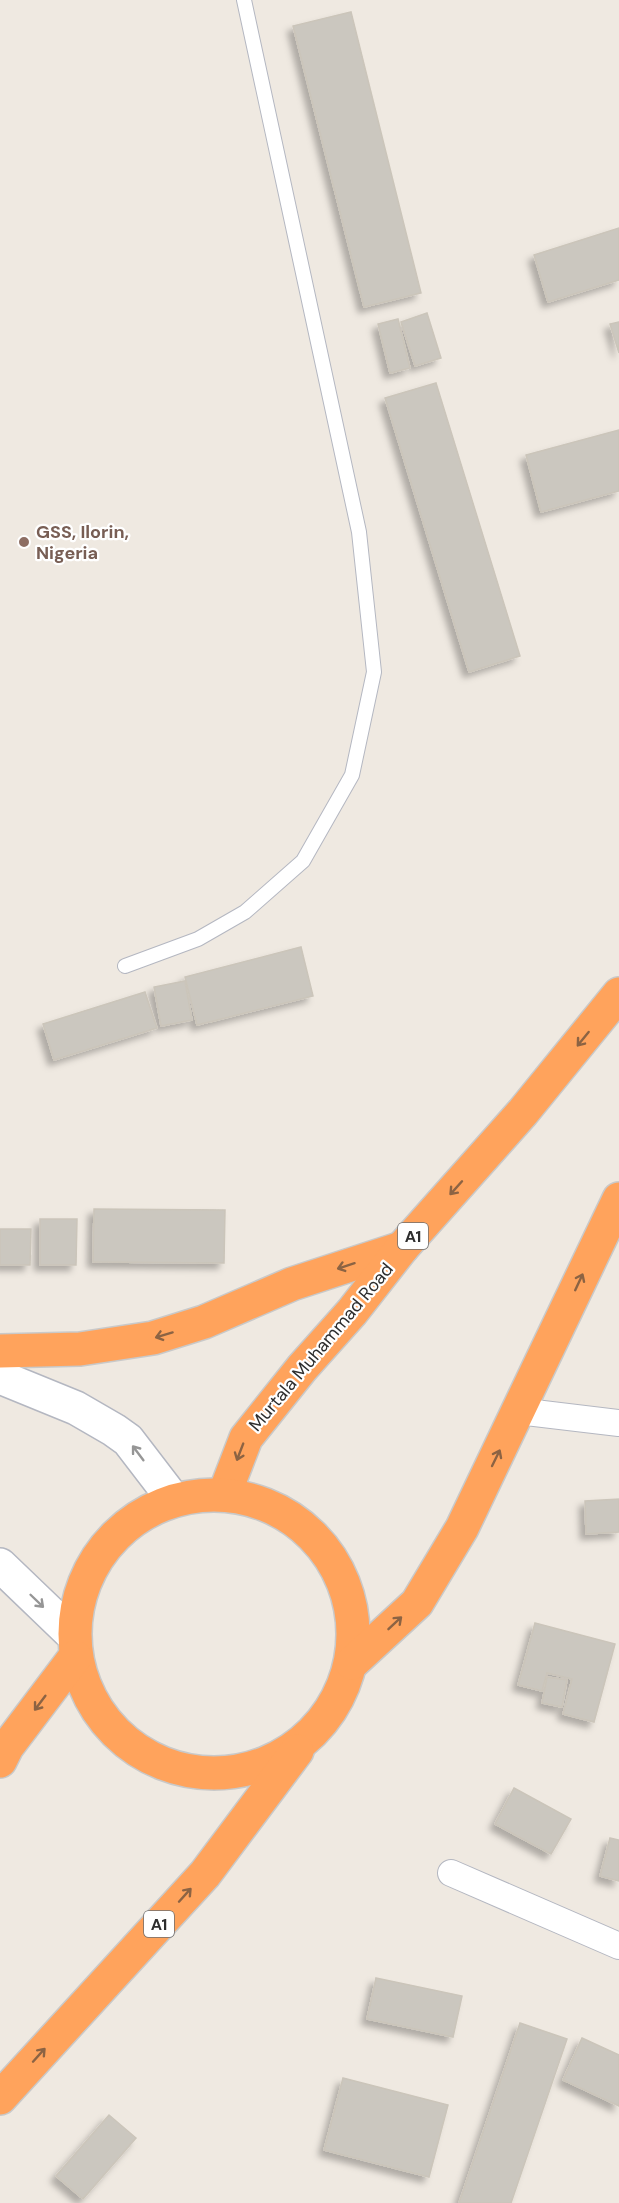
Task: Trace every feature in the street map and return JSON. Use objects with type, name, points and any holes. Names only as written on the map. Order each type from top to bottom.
[{"type":"highway","name":"Murtala Muhammad Road","points":[[226,1491],[246,1438],[302,1368],[352,1312],[402,1248],[523,1113],[619,994]]},
{"type":"highway","points":[[352,1663],[417,1603],[462,1528],[619,1198]]},
{"type":"highway","points":[[0,1351],[80,1349],[153,1338],[204,1322],[292,1284],[402,1248]]},
{"type":"highway","points":[[226,1491],[279,1510],[316,1537],[341,1574],[354,1617],[352,1663],[335,1705],[306,1740],[264,1765],[215,1774],[166,1766],[123,1741],[92,1703],[75,1646],[80,1592],[101,1552],[133,1520],[174,1500],[226,1491]]},
{"type":"highway","points":[[0,1761],[75,1646]]},
{"type":"highway","name":"A1","points":[[0,2098],[205,1874],[306,1740]]},
{"type":"street","points":[[0,1377],[76,1408],[114,1430],[128,1440],[174,1500]]},
{"type":"street","points":[[518,1411],[619,1423]]},
{"type":"street","points":[[0,1565],[75,1646]]},
{"type":"street","points":[[451,1873],[619,1946]]},
{"type":"lane","points":[[125,966],[198,939],[246,912],[303,861],[352,776],[374,672],[358,532],[244,0]]},
{"type":"building","points":[[351,12],[421,293],[364,307],[293,26]]},
{"type":"building","points":[[619,228],[619,280],[548,302],[534,255]]},
{"type":"building","points":[[427,313],[441,358],[415,366],[401,322]]},
{"type":"building","points":[[398,319],[410,368],[390,373],[378,324]]},
{"type":"building","points":[[619,322],[619,353],[610,324]]},
{"type":"building","points":[[436,383],[520,656],[469,672],[385,398]]},
{"type":"building","points":[[619,430],[619,491],[541,512],[526,455]]},
{"type":"building","points":[[301,947],[313,996],[197,1025],[185,977]]},
{"type":"building","points":[[185,981],[192,1020],[161,1026],[154,987]]},
{"type":"building","points":[[145,992],[157,1028],[54,1060],[43,1024]]},
{"type":"building","points":[[94,1209],[225,1210],[224,1263],[93,1262]]},
{"type":"building","points":[[40,1219],[77,1219],[76,1265],[40,1265]]},
{"type":"building","points":[[0,1229],[31,1229],[30,1265],[0,1265]]},
{"type":"building","points":[[619,1499],[619,1532],[586,1534],[585,1501]]},
{"type":"building","points":[[535,1623],[615,1644],[594,1722],[563,1714],[572,1679],[547,1673],[542,1691],[518,1685]]},
{"type":"building","points":[[547,1677],[567,1680],[562,1707],[542,1703]]},
{"type":"building","points":[[514,1788],[571,1819],[551,1854],[495,1824]]},
{"type":"building","points":[[610,1838],[619,1840],[619,1881],[600,1876]]},
{"type":"building","points":[[376,1978],[462,1996],[453,2037],[367,2019]]},
{"type":"building","points":[[520,2023],[567,2039],[511,2203],[459,2203]]},
{"type":"building","points":[[582,2038],[619,2055],[619,2106],[563,2080]]},
{"type":"building","points":[[343,2078],[448,2105],[429,2177],[324,2150]]},
{"type":"building","points":[[109,2115],[136,2138],[83,2199],[56,2176]]},
{"type":"place","name":"GSS, Ilorin, Nigeria","points":[[24,542]]}]
